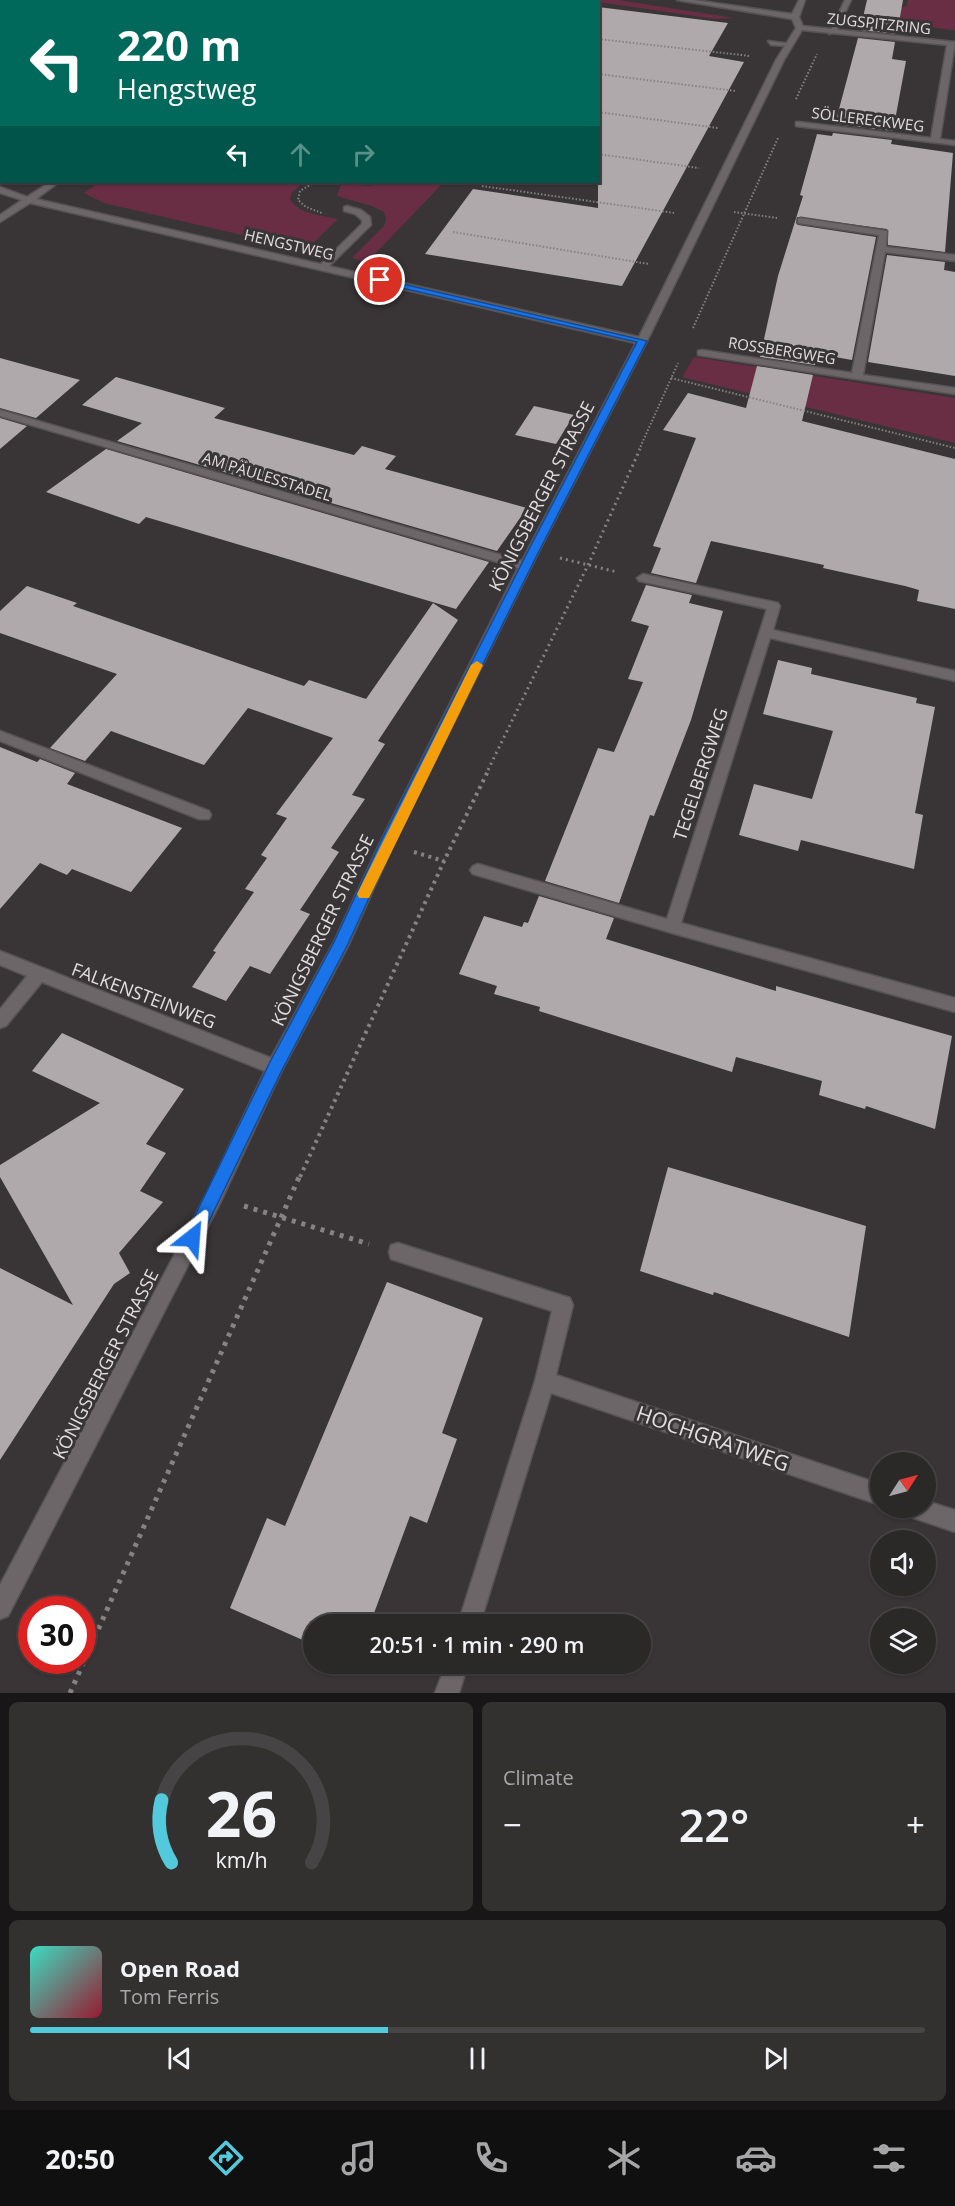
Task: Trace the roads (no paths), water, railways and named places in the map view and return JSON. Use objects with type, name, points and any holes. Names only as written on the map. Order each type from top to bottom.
[{"type":"street","name":"ZUGSPITZRING","points":[[680,0],[797,22],[832,32],[953,44]]},
{"type":"street","name":"KÖNIGSBERGER STRASSE","points":[[0,1608],[214,1197],[275,1067],[341,944],[387,843],[529,559],[642,341],[788,44],[797,22],[802,0]]},
{"type":"street","points":[[832,32],[848,0]]},
{"type":"street","points":[[771,43],[788,44]]},
{"type":"street","name":"SÖLLERECKWEG","points":[[934,141],[953,44]]},
{"type":"street","name":"SÖLLERECKWEG","points":[[799,124],[955,143]]},
{"type":"street","points":[[0,219],[54,183]]},
{"type":"street","name":"HENGSTWEG","points":[[0,190],[29,200],[642,341]]},
{"type":"street","points":[[323,267],[366,225],[367,219],[364,216],[346,208]]},
{"type":"street","points":[[801,221],[884,232],[880,249],[955,258]]},
{"type":"street","name":"ROSSBERGWEG","points":[[857,377],[880,249]]},
{"type":"street","name":"ROSSBERGWEG","points":[[702,353],[955,391]]},
{"type":"street","name":"AM PÄULESSTADEL","points":[[0,413],[529,559]]},
{"type":"street","name":"TEGELBERGWEG","points":[[643,578],[774,606],[672,927]]},
{"type":"street","points":[[766,633],[955,676]]},
{"type":"street","points":[[0,736],[204,815]]},
{"type":"street","points":[[478,870],[672,927],[955,1005]]},
{"type":"street","name":"FALKENSTEINWEG","points":[[0,958],[38,975],[275,1067]]},
{"type":"street","points":[[0,1021],[38,975]]},
{"type":"street","points":[[398,1252],[563,1305],[545,1381],[472,1614]]},
{"type":"street","name":"HOCHGRATWEG","points":[[545,1381],[870,1492]]},
{"type":"street","points":[[936,1515],[955,1521]]},
{"type":"street","points":[[447,1693],[454,1674]]}]
